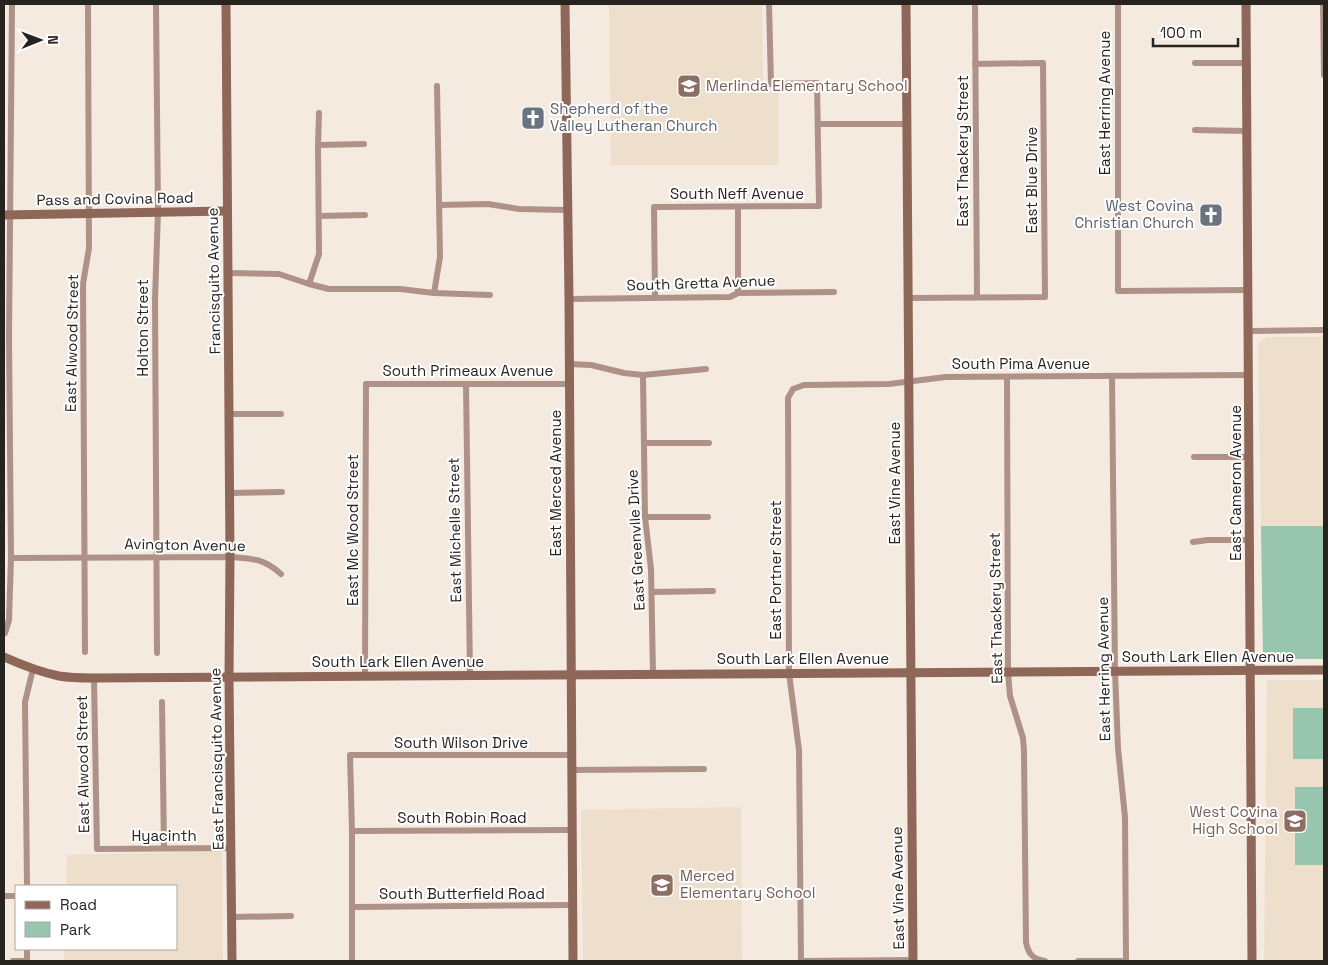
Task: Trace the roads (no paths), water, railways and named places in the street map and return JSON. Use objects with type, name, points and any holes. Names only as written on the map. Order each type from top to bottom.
[{"type":"street","points":[[5,634],[9,620],[11,558],[7,338],[7,106],[12,4]]},
{"type":"street","name":"East Alwood Street","points":[[85,652],[83,284],[89,248],[88,4]]},
{"type":"street","name":"Holton Street","points":[[156,4],[158,212],[155,300],[156,653]]},
{"type":"street","name":"Francisquito Avenue","points":[[226,4],[230,557]]},
{"type":"street","name":"East Merced Avenue","points":[[565,4],[569,299],[573,961]]},
{"type":"street","points":[[769,4],[771,84],[817,83],[818,124],[907,124]]},
{"type":"street","name":"East Vine Avenue","points":[[906,4],[913,961]]},
{"type":"street","name":"East Thackery Street","points":[[975,4],[977,298]]},
{"type":"street","name":"East Herring Avenue","points":[[1118,4],[1118,291],[1249,290]]},
{"type":"street","name":"East Cameron Avenue","points":[[1246,4],[1252,961]]},
{"type":"street","points":[[1323,4],[1324,75]]},
{"type":"street","name":"East Blue Drive","points":[[975,64],[1043,63],[1045,297],[977,298]]},
{"type":"street","points":[[1195,63],[1246,63]]},
{"type":"street","points":[[434,293],[440,257],[437,86]]},
{"type":"street","points":[[309,284],[319,254],[319,113]]},
{"type":"street","name":"South Neff Avenue","points":[[655,298],[654,207],[819,206],[818,124]]},
{"type":"street","points":[[1195,130],[1247,131]]},
{"type":"street","points":[[318,145],[364,144]]},
{"type":"street","points":[[439,205],[488,204],[519,209],[567,210]]},
{"type":"street","points":[[738,207],[738,293]]},
{"type":"street","name":"Pass and Covina Road","points":[[7,215],[227,211]]},
{"type":"street","points":[[318,216],[365,215]]},
{"type":"street","points":[[228,273],[279,274],[329,289],[400,289],[434,293],[490,294]]},
{"type":"street","name":"South Gretta Avenue","points":[[569,299],[730,297],[738,293],[834,292]]},
{"type":"street","points":[[908,298],[977,298]]},
{"type":"street","points":[[1249,331],[1324,330]]},
{"type":"street","points":[[569,364],[592,364],[624,373],[643,375],[706,369]]},
{"type":"street","name":"East Greenvlle Drive","points":[[643,375],[645,443],[644,517],[651,569],[653,674]]},
{"type":"street","name":"South Pima Avenue","points":[[793,389],[804,385],[889,384],[946,377],[1249,375]]},
{"type":"street","name":"East Herring Avenue","points":[[1112,376],[1116,671],[1118,748],[1125,817],[1126,961]]},
{"type":"street","name":"East Thackery Street","points":[[1007,377],[1008,672],[1010,696],[1023,738],[1024,751],[1027,950],[1038,960],[1045,961]]},
{"type":"street","name":"South Primeaux Avenue","points":[[366,384],[569,384]]},
{"type":"street","name":"East Mc Wood Street","points":[[365,676],[366,384]]},
{"type":"street","name":"East Michelle Street","points":[[466,384],[470,676]]},
{"type":"street","name":"East Portner Street","points":[[793,389],[788,398],[789,673],[799,750],[801,961]]},
{"type":"street","points":[[229,414],[281,414]]},
{"type":"street","points":[[645,443],[709,443]]},
{"type":"street","points":[[1194,457],[1249,458]]},
{"type":"street","points":[[230,493],[282,492]]},
{"type":"street","points":[[644,517],[708,517]]},
{"type":"street","points":[[1193,542],[1250,540]]},
{"type":"street","name":"Avington Avenue","points":[[11,558],[230,557],[254,559],[271,565],[281,574]]},
{"type":"street","name":"East Francisquito Avenue","points":[[230,557],[229,678],[232,961]]},
{"type":"street","points":[[652,592],[713,590]]},
{"type":"street","points":[[4,657],[33,669],[62,676],[94,678]]},
{"type":"street","points":[[27,885],[25,702],[33,669]]},
{"type":"street","name":"South Lark Ellen Avenue","points":[[94,678],[1324,670]]},
{"type":"street","name":"East Alwood Street","points":[[94,678],[97,849]]},
{"type":"street","points":[[162,702],[164,848]]},
{"type":"street","name":"South Wilson Drive","points":[[352,831],[350,755],[571,756]]},
{"type":"street","points":[[571,770],[704,769]]},
{"type":"street","name":"South Robin Road","points":[[352,831],[572,830]]},
{"type":"street","points":[[352,831],[352,961]]},
{"type":"street","name":"Hyacinth","points":[[97,849],[232,848]]},
{"type":"street","name":"South Butterfield Road","points":[[353,907],[572,905]]},
{"type":"street","points":[[232,916],[291,916]]},
{"type":"street","points":[[13,961],[27,961]]},
{"type":"street","points":[[801,961],[913,961]]},
{"type":"street","points":[[1078,961],[1126,961]]},
{"type":"place","name":"Merlinda Elementary School","points":[[689,86]]},
{"type":"place","name":"Shepherd of the Valley Lutheran Church","points":[[533,118]]},
{"type":"place","name":"West Covina Christian Church","points":[[1211,215]]},
{"type":"place","name":"West Covina High School","points":[[1295,821]]},
{"type":"place","name":"Merced Elementary School","points":[[662,885]]}]
